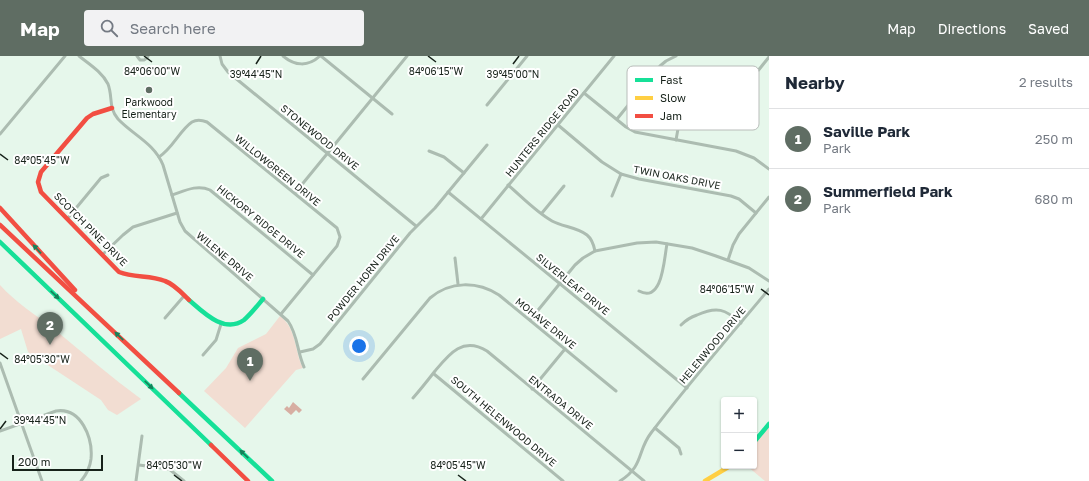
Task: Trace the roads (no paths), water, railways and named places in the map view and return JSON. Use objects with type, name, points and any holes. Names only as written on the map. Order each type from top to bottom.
[{"type":"main road","name":"SCOTCH PINE DRIVE","points":[[112,108],[94,114],[83,122],[41,172],[38,178],[38,184],[41,192],[116,269],[123,274],[131,276],[157,278],[165,281],[212,319],[221,324]]},
{"type":"main road","points":[[0,208],[101,319]]},
{"type":"main road","points":[[0,226],[101,319],[272,481]]},
{"type":"main road","points":[[0,242],[248,481]]},
{"type":"main road","points":[[0,245],[27,268]]},
{"type":"main road","points":[[221,324],[232,324],[242,321],[263,298]]},
{"type":"main road","points":[[757,438],[769,424]]},
{"type":"main road","points":[[705,481],[725,469]]},
{"type":"street","points":[[0,134],[65,56]]},
{"type":"street","name":"WILENE DRIVE","points":[[79,56],[105,78],[109,89],[112,108],[120,120],[151,146],[159,157],[163,165],[182,226],[190,237],[288,321],[293,329],[304,367]]},
{"type":"street","points":[[137,56],[140,60],[144,60],[148,56]]},
{"type":"street","name":"STONEWOOD DRIVE","points":[[220,56],[222,64],[228,72],[416,226]]},
{"type":"street","points":[[283,56],[292,62],[303,64],[310,63],[321,56],[392,114]]},
{"type":"street","points":[[294,193],[407,56]]},
{"type":"street","points":[[487,104],[527,56]]},
{"type":"street","name":"HUNTERS RIDGE ROAD","points":[[481,219],[614,56]]},
{"type":"street","points":[[661,66],[676,56]]},
{"type":"street","points":[[759,70],[769,57]]},
{"type":"street","points":[[584,93],[627,128]]},
{"type":"street","points":[[617,119],[627,107]]},
{"type":"street","name":"WILLOWGREEN DRIVE","points":[[159,157],[167,151],[190,123],[200,120],[209,123],[336,228],[340,235],[339,243],[313,275]]},
{"type":"street","name":"TWIN OAKS DRIVE","points":[[558,125],[602,162],[621,174],[639,180],[731,196],[739,199],[756,213]]},
{"type":"street","points":[[631,130],[635,132],[742,153],[754,158],[769,170]]},
{"type":"street","points":[[676,140],[678,130]]},
{"type":"street","name":"POWDER HORN DRIVE","points":[[300,352],[313,349],[320,344],[416,226],[435,208],[487,145]]},
{"type":"street","points":[[429,151],[444,157],[464,173]]},
{"type":"street","points":[[612,196],[621,174]]},
{"type":"street","points":[[67,219],[101,178],[108,175]]},
{"type":"street","points":[[508,185],[542,213],[558,223],[583,232],[592,242],[596,252]]},
{"type":"street","points":[[542,213],[564,186]]},
{"type":"street","name":"HICKORY RIDGE DRIVE","points":[[172,194],[196,187],[210,190],[313,275]]},
{"type":"street","name":"SILVERLEAF DRIVE","points":[[448,192],[687,388]]},
{"type":"street","points":[[728,260],[736,240],[769,197]]},
{"type":"street","points":[[102,255],[123,235],[133,228],[177,213]]},
{"type":"street","points":[[530,320],[579,262],[596,252],[646,242],[699,250],[750,268],[769,281]]},
{"type":"street","points":[[639,291],[645,294],[650,294],[657,287],[661,277],[667,244]]},
{"type":"street","points":[[363,379],[428,301],[438,292],[458,284],[454,258]]},
{"type":"street","points":[[281,314],[313,275]]},
{"type":"street","name":"MOHAVE DRIVE","points":[[458,284],[473,285],[492,291],[499,295],[616,391]]},
{"type":"street","name":"HELENWOOD DRIVE","points":[[632,471],[639,460],[647,439],[655,428],[769,289]]},
{"type":"street","points":[[165,318],[184,296]]},
{"type":"street","points":[[681,325],[691,317],[712,310],[724,311],[741,323]]},
{"type":"street","points":[[203,355],[216,340],[221,324]]},
{"type":"street","name":"ENTRADA DRIVE","points":[[434,374],[452,352],[464,346],[474,346],[484,349],[644,481]]},
{"type":"street","points":[[532,388],[565,349]]},
{"type":"street","points":[[0,363],[42,481]]},
{"type":"street","points":[[413,398],[434,374]]},
{"type":"street","name":"SOUTH HELENWOOD DRIVE","points":[[434,374],[564,481]]},
{"type":"street","points":[[0,431],[59,411],[70,412],[78,417],[84,426],[91,452],[88,469],[81,481]]},
{"type":"street","points":[[655,428],[679,448],[681,454]]},
{"type":"street","points":[[136,481],[142,436]]},
{"type":"street","points":[[138,465],[169,469],[184,481]]},
{"type":"street","points":[[620,481],[632,471]]},
{"type":"place","name":"Parkwood Elementary","points":[[149,90]]},
{"type":"place","name":"Summerfield Park","points":[[50,345]]},
{"type":"place","name":"Saville Park","points":[[250,381]]}]
